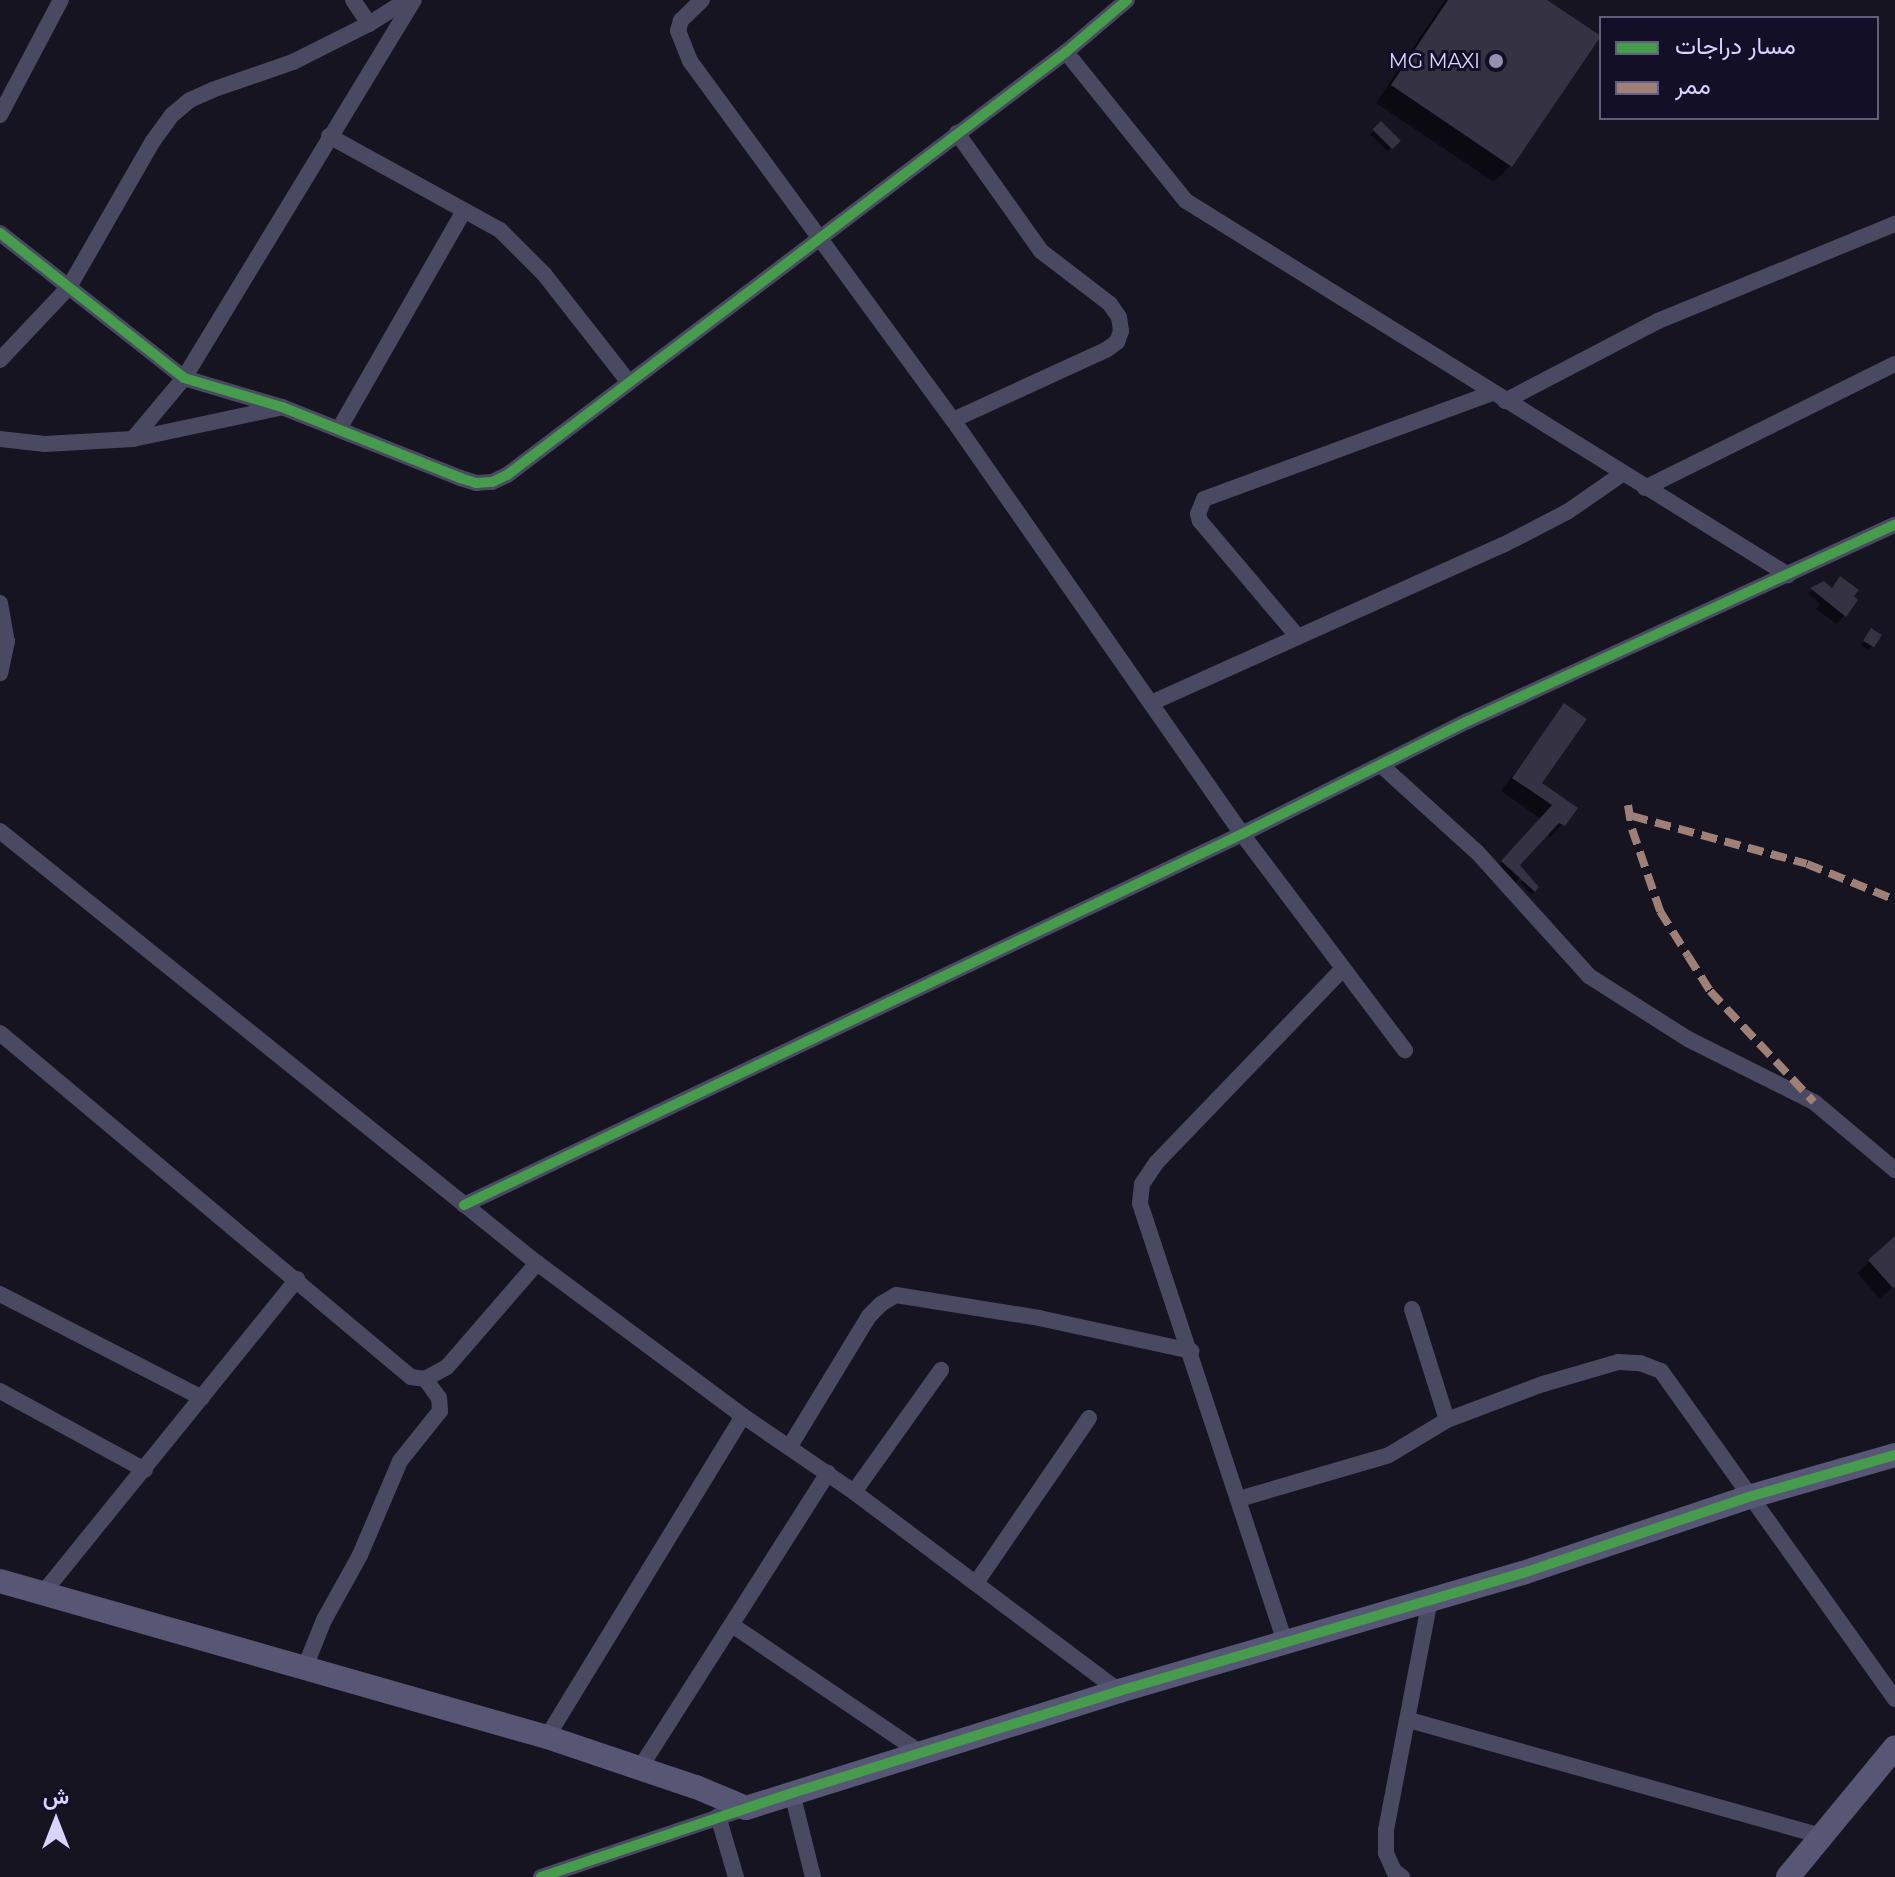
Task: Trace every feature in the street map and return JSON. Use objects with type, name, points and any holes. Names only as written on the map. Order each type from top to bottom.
[{"type":"street","points":[[0,115],[61,0]]},
{"type":"street","points":[[353,0],[369,24]]},
{"type":"street","points":[[0,360],[69,287],[153,141],[172,115],[190,100],[293,62],[369,24],[407,0]]},
{"type":"street","points":[[133,439],[184,378],[414,0]]},
{"type":"street","points":[[702,0],[681,20],[680,42],[690,61],[953,420],[1242,834],[1405,1050]]},
{"type":"street","points":[[0,233],[184,378],[282,407],[460,478],[476,483],[492,482],[507,475],[817,237],[1066,52],[1127,0]]},
{"type":"street","points":[[1066,52],[1186,201],[1788,575]]},
{"type":"street","points":[[953,420],[1106,350],[1117,342],[1121,331],[1119,317],[1110,304],[1041,251],[957,133]]},
{"type":"street","points":[[329,136],[500,230],[525,251],[628,381]]},
{"type":"street","points":[[339,429],[464,211]]},
{"type":"street","points":[[1298,637],[1200,521],[1198,514],[1204,499],[1499,397],[1658,321],[1895,224]]},
{"type":"street","points":[[1645,488],[1895,364]]},
{"type":"street","points":[[0,439],[45,444],[133,439],[282,407]]},
{"type":"street","points":[[1151,703],[1503,545],[1567,512],[1622,474]]},
{"type":"street","points":[[464,1205],[1242,834],[1638,640],[1895,525]]},
{"type":"street","points":[[0,603],[7,641],[0,673]]},
{"type":"street","points":[[1382,766],[1477,852],[1589,976],[1688,1039],[1814,1102],[1895,1170]]},
{"type":"street","points":[[0,831],[537,1263],[743,1416],[854,1492],[1119,1691]]},
{"type":"street","points":[[1285,1642],[1191,1351],[1144,1224],[1140,1203],[1142,1184],[1156,1163],[1343,969]]},
{"type":"street","points":[[0,1033],[411,1377],[425,1379],[447,1367],[537,1263]]},
{"type":"street","points":[[43,1593],[297,1279]]},
{"type":"street","points":[[0,1294],[202,1398]]},
{"type":"street","points":[[790,1446],[869,1316],[896,1295],[1039,1318],[1191,1351]]},
{"type":"street","points":[[1412,1309],[1447,1420]]},
{"type":"street","points":[[1239,1499],[1389,1455],[1447,1420],[1543,1384],[1618,1362],[1640,1363],[1661,1371],[1895,1699]]},
{"type":"street","points":[[854,1492],[941,1370]]},
{"type":"street","points":[[305,1667],[324,1620],[360,1555],[400,1461],[440,1411],[439,1398],[425,1379]]},
{"type":"street","points":[[0,1391],[145,1470]]},
{"type":"street","points":[[547,1737],[743,1416]]},
{"type":"street","points":[[976,1583],[1089,1418]]},
{"type":"street","points":[[541,1877],[718,1816],[1119,1691],[1430,1600],[1752,1496],[1895,1455]]},
{"type":"street","points":[[640,1768],[828,1473]]},
{"type":"street","points":[[0,1581],[547,1737],[746,1808]]},
{"type":"street","points":[[1402,1877],[1394,1871],[1386,1853],[1386,1830],[1430,1600]]},
{"type":"street","points":[[732,1625],[921,1753]]},
{"type":"street","points":[[1409,1720],[1822,1836]]},
{"type":"street","points":[[1788,1877],[1895,1747]]},
{"type":"street","points":[[792,1793],[813,1877]]},
{"type":"street","points":[[718,1816],[736,1877]]},
{"type":"building","name":"MG MAXI","points":[[1448,0],[1547,0],[1599,35],[1512,167],[1391,85]]},
{"type":"building","points":[[1381,121],[1401,141],[1392,149],[1373,129]]},
{"type":"building","points":[[1840,576],[1859,590],[1854,596],[1858,600],[1846,617],[1810,588],[1824,581],[1832,588]]},
{"type":"building","points":[[1871,628],[1882,635],[1874,648],[1863,641]]},
{"type":"building","points":[[1564,703],[1587,719],[1542,783],[1578,808],[1565,826],[1559,823],[1520,865],[1539,887],[1535,892],[1501,861],[1552,805],[1512,778]]},
{"type":"building","points":[[1895,1236],[1895,1286],[1893,1288],[1868,1260]]},
{"type":"marked path","points":[[1628,805],[1632,829],[1660,911],[1688,956],[1710,991],[1814,1102]]},
{"type":"marked path","points":[[1632,816],[1807,864],[1895,900]]},
{"type":"cycle path","points":[[0,233],[184,378],[282,407],[460,478],[476,483],[492,482],[507,475],[1066,52],[1127,0]]},
{"type":"cycle path","points":[[464,1205],[1242,834],[1468,721],[1895,525]]},
{"type":"cycle path","points":[[541,1877],[792,1793],[1119,1691],[1523,1573],[1752,1496],[1895,1455]]},
{"type":"place","name":"MG MAXI","points":[[1496,61]]}]
